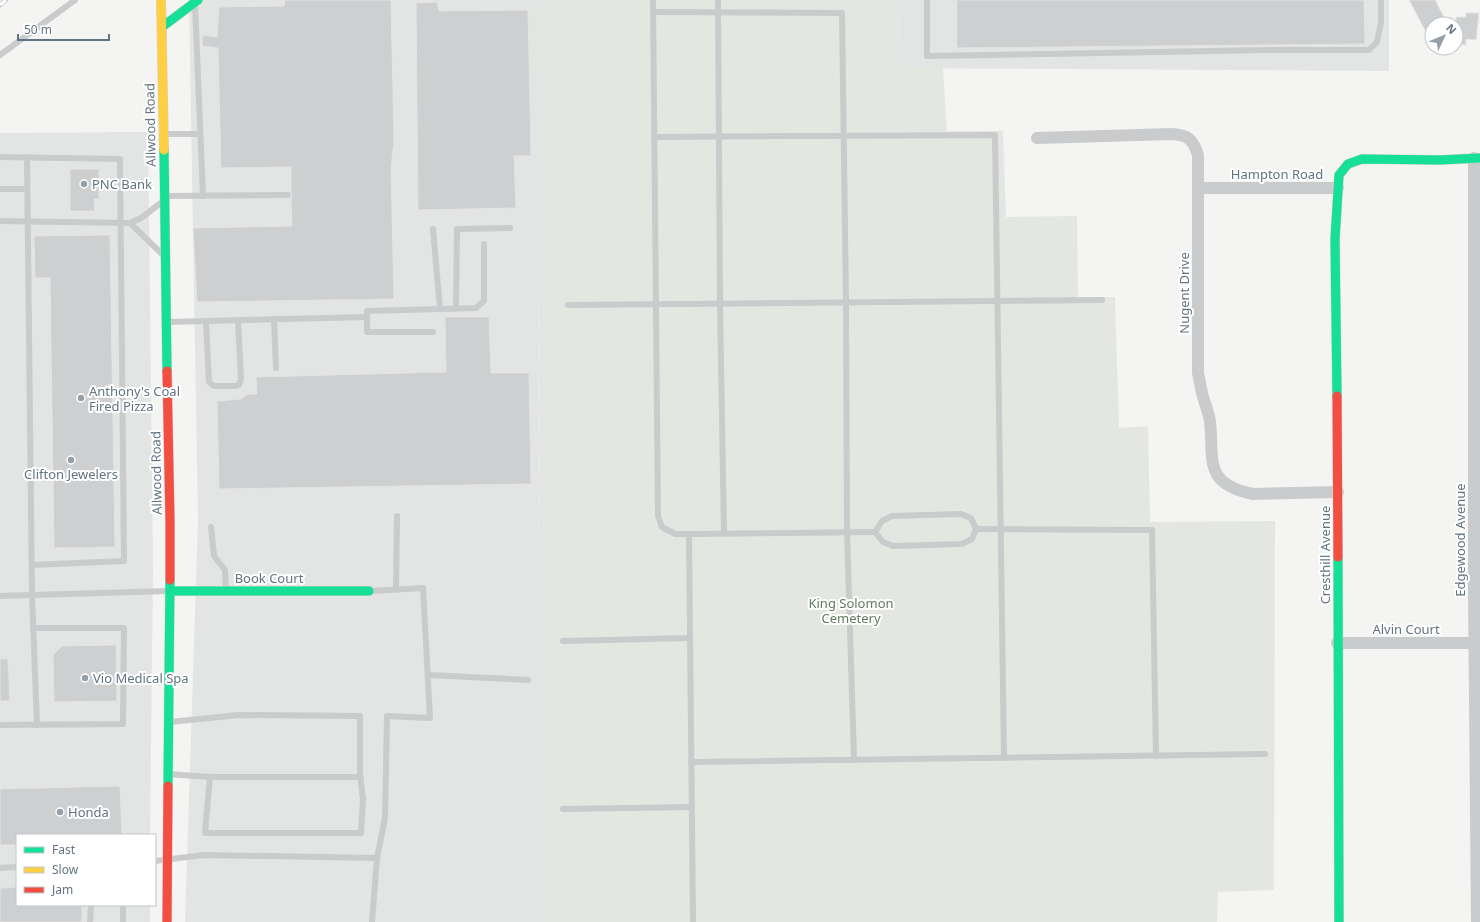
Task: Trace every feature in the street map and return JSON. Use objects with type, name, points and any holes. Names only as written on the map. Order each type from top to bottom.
[{"type":"street","name":"Allwood Road","points":[[161,0],[170,521],[168,860],[164,903],[168,922]]},
{"type":"street","points":[[162,27],[196,1]]},
{"type":"street","name":"Nugent Drive","points":[[1037,138],[1180,135],[1188,137],[1195,144],[1198,155],[1198,373],[1203,399],[1210,421],[1212,460],[1216,472],[1229,486],[1240,491],[1253,494],[1338,492]]},
{"type":"street","name":"Hampton Road","points":[[1198,188],[1338,188],[1339,175],[1348,164],[1362,158],[1477,158]]},
{"type":"street","name":"Edgewood Avenue","points":[[1477,158],[1477,588],[1474,644],[1477,922]]},
{"type":"street","name":"Cresthill Avenue","points":[[1338,188],[1335,239],[1338,492],[1337,644],[1339,922]]},
{"type":"street","name":"Book Court","points":[[170,591],[369,591]]},
{"type":"street","name":"Alvin Court","points":[[1337,644],[1474,644]]},
{"type":"lane","points":[[0,55],[75,0]]},
{"type":"lane","points":[[653,0],[658,516],[662,527],[675,534],[874,532],[883,542],[893,546],[962,544],[972,539],[976,529],[971,518],[961,514],[892,516],[882,521],[874,532]]},
{"type":"lane","points":[[718,0],[720,304],[724,533]]},
{"type":"lane","points":[[927,0],[927,56],[1268,50],[1369,50],[1377,42],[1381,22],[1381,0]]},
{"type":"lane","points":[[196,1],[203,196]]},
{"type":"lane","points":[[653,12],[842,13],[845,136],[847,532],[854,760]]},
{"type":"lane","points":[[163,134],[200,134]]},
{"type":"lane","points":[[654,137],[994,135],[1004,758]]},
{"type":"lane","points":[[0,157],[120,159],[124,561],[32,565]]},
{"type":"lane","points":[[27,157],[32,595],[37,725]]},
{"type":"lane","points":[[0,189],[27,189]]},
{"type":"lane","points":[[0,221],[130,223],[141,218],[164,198],[288,195]]},
{"type":"lane","points":[[130,223],[165,256]]},
{"type":"lane","points":[[456,308],[457,229],[510,228]]},
{"type":"lane","points":[[433,230],[440,309]]},
{"type":"lane","points":[[433,332],[368,332],[367,311],[476,308],[484,300],[484,244]]},
{"type":"lane","points":[[568,305],[1102,300]]},
{"type":"lane","points":[[167,322],[367,317]]},
{"type":"lane","points":[[274,319],[276,368]]},
{"type":"lane","points":[[206,322],[209,382],[214,386],[236,386],[239,385],[241,379],[238,320]]},
{"type":"lane","points":[[396,590],[397,516]]},
{"type":"lane","points":[[211,527],[214,556],[225,570],[226,591]]},
{"type":"lane","points":[[976,529],[1152,530],[1156,756]]},
{"type":"lane","points":[[689,534],[693,922]]},
{"type":"lane","points":[[369,591],[423,588],[430,718],[387,716],[384,818],[377,858],[372,922]]},
{"type":"lane","points":[[0,596],[170,591]]},
{"type":"lane","points":[[0,725],[123,724],[124,628],[33,628]]},
{"type":"lane","points":[[563,641],[690,638]]},
{"type":"lane","points":[[428,675],[528,680]]},
{"type":"lane","points":[[169,723],[239,715],[360,716],[361,778],[364,799],[361,833],[205,833],[210,777]]},
{"type":"lane","points":[[691,762],[1265,754]]},
{"type":"lane","points":[[168,774],[210,777],[361,778]]},
{"type":"lane","points":[[563,809],[692,807]]},
{"type":"lane","points":[[156,861],[204,855],[377,858]]},
{"type":"lane","points":[[0,868],[16,867]]},
{"type":"lane","points":[[90,922],[91,906]]},
{"type":"lane","points":[[123,906],[123,922]]},
{"type":"shaded area","points":[[189,0],[538,0],[539,922],[185,922],[198,520]]},
{"type":"shaded area","points":[[900,0],[1389,0],[1389,71],[899,68]]},
{"type":"shaded area","points":[[148,132],[153,569],[150,834],[16,834],[16,906],[150,906],[150,922],[0,922],[0,133]]},
{"type":"green space","name":"King Solomon Cemetery","points":[[538,0],[900,0],[899,68],[943,68],[947,131],[1003,131],[1006,217],[1077,216],[1078,297],[1115,297],[1119,428],[1148,426],[1150,522],[1275,521],[1274,890],[1218,892],[1217,922],[539,922]]},
{"type":"building","points":[[285,0],[391,0],[394,141],[391,168],[394,299],[197,302],[193,228],[292,226],[291,167],[221,168],[218,48],[202,46],[203,35],[217,37],[219,7],[284,6]]},
{"type":"building","points":[[957,0],[1364,0],[1365,44],[957,48]]},
{"type":"building","points":[[1409,0],[1435,0],[1443,16],[1424,16],[1424,28]]},
{"type":"building","points":[[437,2],[439,11],[528,10],[531,156],[514,156],[516,208],[418,210],[416,3]]},
{"type":"building","points":[[1466,13],[1479,13],[1476,40],[1466,39],[1466,45],[1464,45],[1464,17],[1466,17]]},
{"type":"building","name":"PNC Bank","points":[[70,169],[99,169],[99,199],[94,199],[95,211],[70,211]]},
{"type":"building","points":[[110,235],[115,547],[54,548],[50,278],[35,278],[34,236]]},
{"type":"building","points":[[445,317],[489,317],[491,373],[529,373],[531,484],[219,489],[217,401],[241,399],[248,394],[257,394],[256,377],[446,372]]},
{"type":"building","name":"Vio Medical Spa","points":[[116,645],[117,701],[54,702],[53,655],[62,646]]},
{"type":"building","points":[[0,659],[8,659],[10,701],[0,701]]},
{"type":"building","name":"Honda","points":[[120,786],[122,834],[16,834],[16,845],[0,845],[0,789]]},
{"type":"building","points":[[16,887],[16,906],[82,906],[82,922],[0,922],[0,888]]},
{"type":"railway","points":[[0,5],[6,0]]},
{"type":"traffic: fast","points":[[162,27],[198,0]]},
{"type":"traffic: fast","points":[[164,150],[167,371]]},
{"type":"traffic: fast","points":[[1337,396],[1335,239],[1339,175],[1348,164],[1362,159],[1440,160],[1480,158]]},
{"type":"traffic: fast","points":[[1338,557],[1339,922]]},
{"type":"traffic: fast","points":[[168,786],[170,580]]},
{"type":"traffic: fast","points":[[170,591],[369,591]]},
{"type":"traffic: slow","points":[[161,0],[164,150]]},
{"type":"traffic: jam","points":[[167,371],[170,580]]},
{"type":"traffic: jam","points":[[1337,396],[1338,557]]},
{"type":"traffic: jam","points":[[167,922],[168,786]]},
{"type":"place","name":"PNC Bank","points":[[84,184]]},
{"type":"place","name":"Anthony's Coal Fired Pizza","points":[[81,398]]},
{"type":"place","name":"Clifton Jewelers","points":[[71,460]]},
{"type":"place","name":"Vio Medical Spa","points":[[85,678]]},
{"type":"place","name":"Honda","points":[[60,812]]}]
